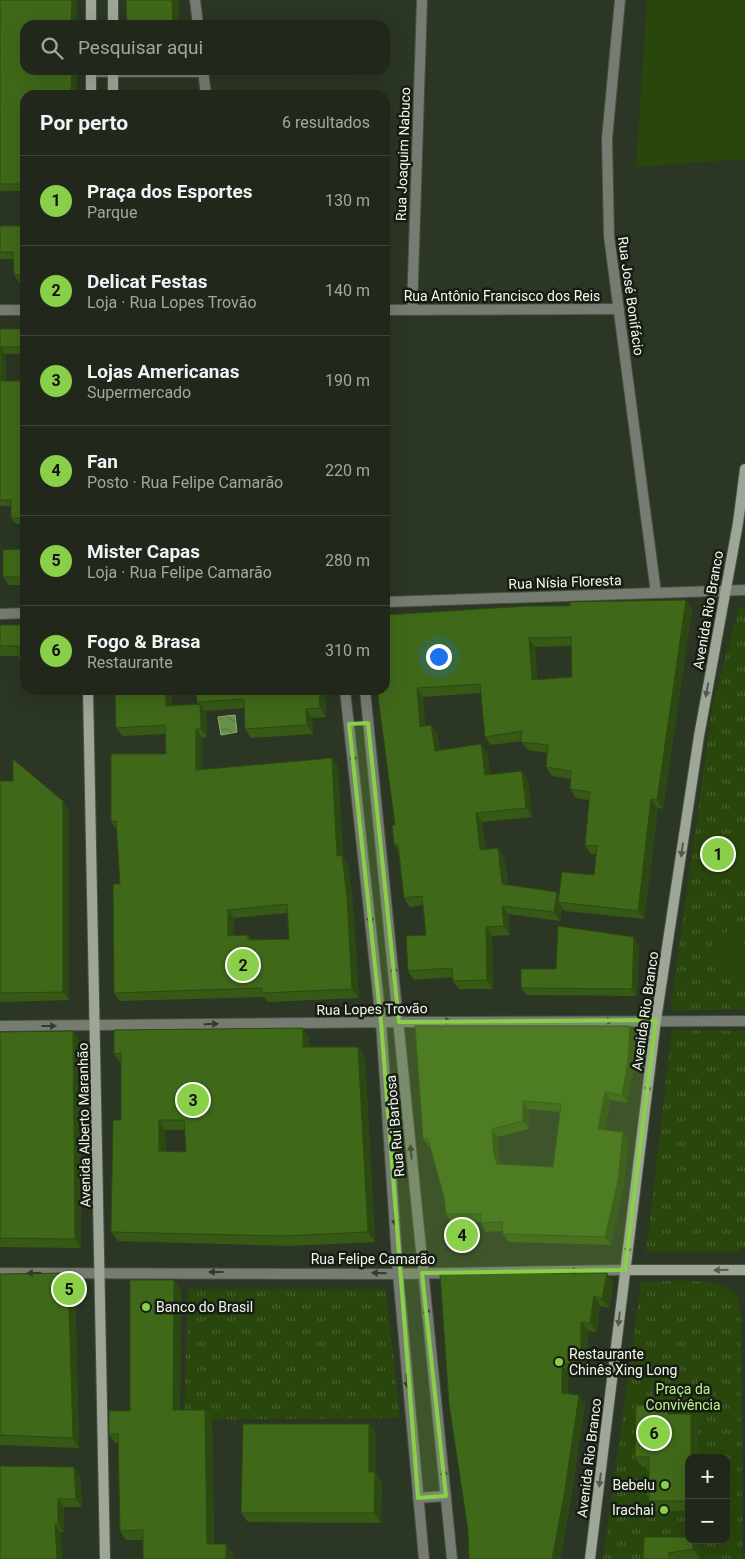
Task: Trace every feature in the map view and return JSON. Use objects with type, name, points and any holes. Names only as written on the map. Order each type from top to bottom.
[{"type":"main road","points":[[91,0],[91,20]]},
{"type":"main road","points":[[113,0],[113,20]]},
{"type":"main road","points":[[91,75],[91,90]]},
{"type":"main road","points":[[113,75],[113,90]]},
{"type":"main road","name":"Avenida Rio Branco","points":[[590,1559],[656,1020],[699,736],[745,469]]},
{"type":"main road","name":"Avenida Alberto Maranhão","points":[[88,695],[105,1559]]},
{"type":"main road","name":"Rua Felipe Camarão","points":[[625,1270],[745,1270]]},
{"type":"street","points":[[195,0],[197,20]]},
{"type":"street","name":"Rua Joaquim Nabuco","points":[[412,310],[422,0]]},
{"type":"street","name":"Rua José Bonifácio","points":[[620,0],[607,139],[609,236],[656,593]]},
{"type":"street","points":[[204,75],[205,90]]},
{"type":"street","name":"Rua Antônio Francisco dos Reis","points":[[390,310],[619,309]]},
{"type":"street","points":[[0,310],[20,310]]},
{"type":"street","name":"Rua Nísia Floresta","points":[[390,602],[745,590]]},
{"type":"street","points":[[0,614],[20,613]]},
{"type":"street","name":"Rua Rui Barbosa","points":[[346,695],[381,1022],[398,1274],[424,1559]]},
{"type":"street","name":"Rua Rui Barbosa","points":[[365,695],[452,1559]]},
{"type":"street","points":[[349,724],[368,723]]},
{"type":"street","points":[[362,846],[382,846]]},
{"type":"street","name":"Rua Lopes Trovão","points":[[0,1026],[656,1020],[745,1021]]},
{"type":"street","name":"Rua Felipe Camarão","points":[[0,1274],[100,1272],[398,1274],[625,1270]]},
{"type":"street","points":[[418,1498],[446,1496]]},
{"type":"highlighted area","points":[[368,723],[399,1022],[656,1020],[625,1270],[422,1273],[446,1496],[418,1498],[381,1022],[349,724]]},
{"type":"green space","points":[[647,0],[745,0],[745,159],[636,167]]},
{"type":"green space","points":[[739,607],[745,607],[745,1009],[675,1011],[671,1005],[713,703]]},
{"type":"green space","points":[[745,834],[745,885],[720,854]]},
{"type":"green space","points":[[732,928],[745,945],[745,979],[740,983],[711,944]]},
{"type":"green space","points":[[672,1030],[745,1031],[745,1247],[739,1251],[726,1253],[646,1252]]},
{"type":"green space","name":"Praça da Convivência","points":[[641,1282],[709,1282],[732,1290],[738,1298],[741,1314],[742,1559],[603,1559]]},
{"type":"green space","points":[[188,1289],[386,1289],[400,1418],[184,1420]]},
{"type":"water","points":[[235,715],[237,732],[221,735],[218,717]]},
{"type":"building","points":[[0,0],[72,0],[71,20],[20,20],[20,75],[72,75],[71,90],[20,90],[20,184],[0,184]]},
{"type":"building","points":[[126,0],[172,0],[173,20],[127,20]]},
{"type":"building","points":[[0,226],[20,226],[20,275],[14,275],[13,252],[0,252]]},
{"type":"building","points":[[0,329],[20,329],[20,347],[1,347],[1,381],[20,381],[20,518],[11,518],[11,500],[0,500]]},
{"type":"building","points":[[20,549],[20,577],[3,577],[3,550]]},
{"type":"building","points":[[686,600],[657,800],[651,799],[638,911],[558,902],[562,872],[594,875],[597,846],[585,845],[590,792],[570,789],[571,771],[546,767],[548,745],[521,742],[522,731],[485,737],[480,684],[417,688],[420,727],[431,725],[435,751],[481,744],[485,775],[522,771],[526,808],[476,813],[480,850],[498,848],[502,884],[557,892],[554,912],[502,906],[504,926],[486,927],[487,980],[453,981],[452,968],[408,971],[406,936],[426,935],[422,896],[404,898],[398,844],[394,844],[392,825],[395,825],[378,695],[390,695],[390,615],[527,606],[570,606],[570,602]],"holes":[[[571,637],[572,677],[532,680],[529,638]]]},
{"type":"building","points":[[0,625],[20,625],[20,660],[19,646],[0,646]]},
{"type":"building","points":[[115,695],[166,695],[166,706],[200,704],[201,729],[196,729],[196,770],[332,758],[337,856],[342,855],[347,897],[352,989],[262,993],[262,988],[114,993],[113,884],[120,884],[116,821],[111,822],[111,754],[166,754],[165,725],[116,728]],"holes":[[[287,904],[289,939],[248,940],[248,935],[228,936],[228,910]]]},
{"type":"building","points":[[196,695],[319,695],[320,708],[306,709],[307,725],[245,729],[244,699],[197,702]]},
{"type":"building","points":[[13,759],[63,801],[63,992],[0,993],[0,781],[13,781]]},
{"type":"building","points":[[558,926],[634,937],[632,989],[521,988],[521,969],[556,969]]},
{"type":"building","points":[[415,1026],[630,1026],[628,1061],[622,1095],[605,1092],[598,1129],[623,1132],[618,1181],[605,1237],[503,1234],[502,1222],[481,1223],[481,1214],[446,1214],[444,1197],[428,1139],[423,1139]],"holes":[[[523,1101],[561,1104],[553,1167],[497,1164],[494,1155],[492,1129],[523,1121]]]},
{"type":"building","points":[[303,1028],[303,1047],[358,1047],[368,1232],[283,1236],[111,1232],[113,1120],[121,1120],[121,1053],[114,1054],[114,1030]],"holes":[[[159,1120],[184,1120],[186,1152],[159,1151]]]},
{"type":"building","points":[[73,1031],[75,1239],[0,1238],[0,1032]]},
{"type":"building","points":[[68,1273],[73,1438],[0,1435],[0,1274]]},
{"type":"building","points":[[440,1273],[607,1273],[602,1299],[594,1296],[590,1323],[581,1322],[581,1364],[562,1364],[562,1393],[579,1395],[564,1496],[552,1559],[469,1559],[468,1530],[449,1404]]},
{"type":"building","points":[[130,1280],[174,1280],[173,1410],[205,1410],[207,1544],[226,1544],[226,1559],[143,1559],[143,1530],[120,1531],[118,1434],[109,1434],[109,1411],[130,1411]]},
{"type":"building","points":[[636,1405],[668,1405],[668,1414],[691,1414],[691,1454],[685,1454],[685,1501],[649,1501],[649,1457],[635,1457]]},
{"type":"building","points":[[243,1424],[369,1424],[369,1472],[375,1472],[374,1513],[241,1513]]},
{"type":"building","points":[[0,1466],[74,1467],[76,1499],[58,1499],[58,1524],[55,1524],[57,1559],[0,1559]]},
{"type":"building","points":[[644,1537],[685,1537],[685,1544],[693,1544],[693,1549],[669,1553],[669,1559],[643,1559]]},
{"type":"place","name":"Praça dos Esportes","points":[[718,854]]},
{"type":"place","name":"Delicat Festas","points":[[243,965]]},
{"type":"place","name":"Lojas Americanas","points":[[193,1100]]},
{"type":"place","name":"Fan","points":[[462,1235]]},
{"type":"place","name":"Mister Capas","points":[[69,1289]]},
{"type":"place","name":"Banco do Brasil","points":[[146,1307]]},
{"type":"place","name":"Restaurante Chinês Xing Long","points":[[559,1362]]},
{"type":"place","name":"Fogo & Brasa","points":[[654,1433]]},
{"type":"place","name":"Bebelu","points":[[665,1485]]},
{"type":"place","name":"Irachai","points":[[664,1510]]}]
